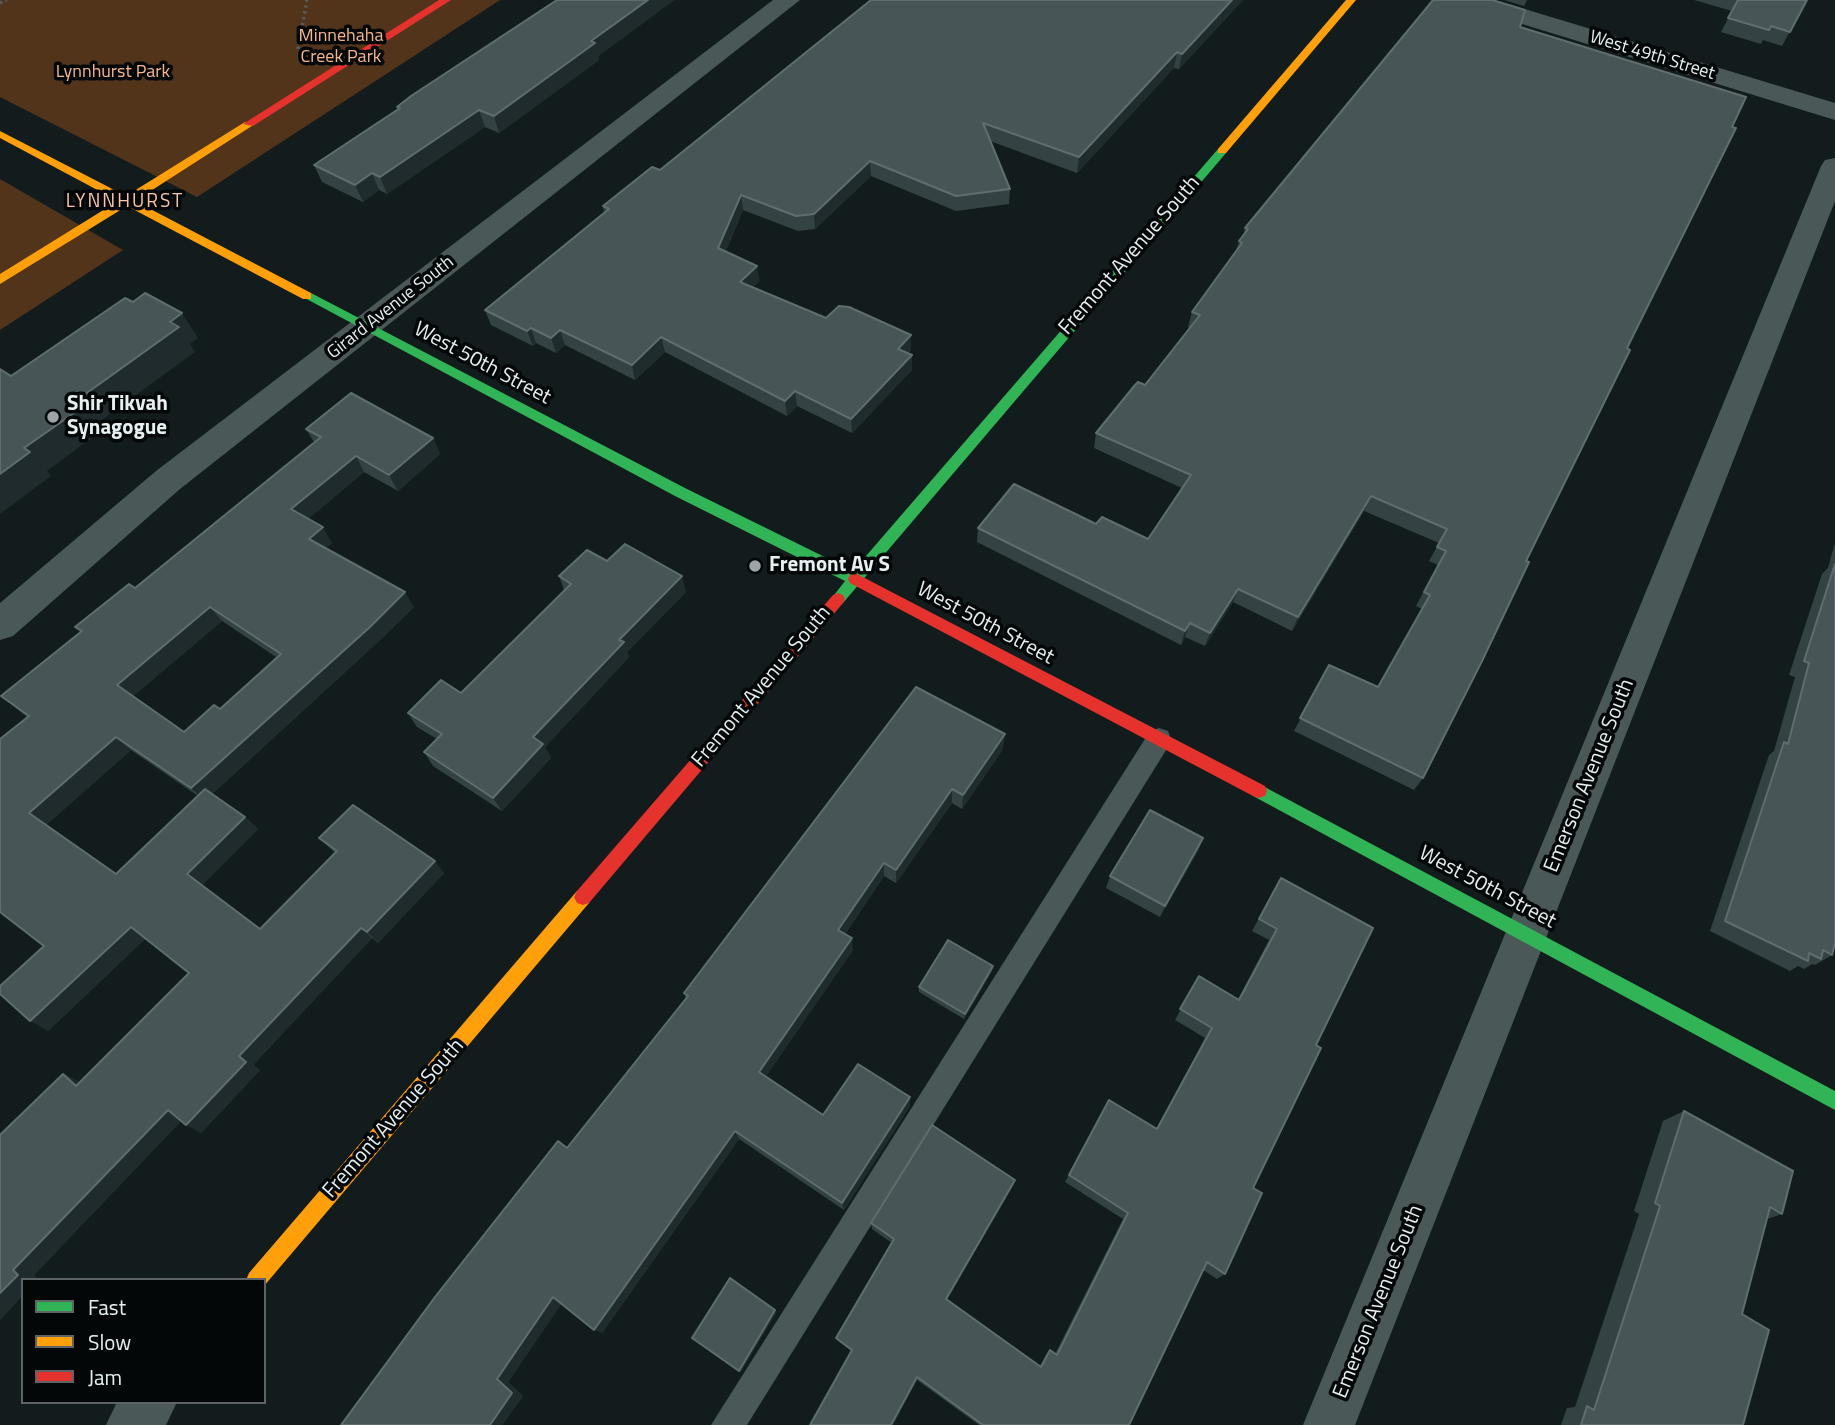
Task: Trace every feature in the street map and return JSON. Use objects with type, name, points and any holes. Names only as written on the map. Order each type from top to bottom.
[{"type":"street","points":[[0,280],[446,0]]},
{"type":"street","name":"Girard Avenue South","points":[[0,625],[168,480],[788,0]]},
{"type":"street","name":"Fremont Avenue South","points":[[258,1278],[853,578],[1351,0]]},
{"type":"street","name":"West 49th Street","points":[[1469,0],[1835,112]]},
{"type":"street","name":"West 50th Street","points":[[0,134],[680,492],[853,578],[1159,739],[1527,933],[1835,1101]]},
{"type":"street","name":"Emerson Avenue South","points":[[1329,1425],[1835,166]]},
{"type":"street","points":[[132,1425],[149,1404]]},
{"type":"lane","points":[[728,1425],[1159,739]]},
{"type":"path","points":[[0,4],[7,0]]},
{"type":"path","points":[[298,50],[307,0]]},
{"type":"green space","points":[[0,0],[500,0],[197,197],[0,97]]},
{"type":"green space","points":[[0,179],[123,250],[0,330]]},
{"type":"building","points":[[557,0],[648,0],[591,41],[595,43],[494,116],[479,110],[380,177],[372,173],[355,185],[314,165],[400,108],[397,107],[411,96]]},
{"type":"building","points":[[871,0],[1232,0],[1182,54],[1177,52],[1079,157],[983,123],[1010,189],[956,196],[870,161],[814,214],[796,216],[741,195],[718,248],[757,266],[740,282],[826,318],[839,306],[849,307],[911,335],[898,349],[912,355],[851,419],[795,391],[785,401],[661,337],[632,365],[560,330],[551,338],[531,328],[527,331],[485,310],[609,209],[603,206],[652,167],[660,170]]},
{"type":"building","points":[[1433,0],[1492,0],[1525,10],[1520,27],[1746,97],[1732,127],[1736,128],[1627,348],[1630,350],[1526,561],[1529,562],[1482,661],[1423,778],[1300,718],[1329,665],[1378,687],[1430,595],[1424,592],[1446,551],[1437,547],[1447,529],[1371,496],[1298,617],[1238,589],[1210,633],[1190,623],[1185,631],[978,528],[1014,484],[1096,524],[1102,517],[1148,539],[1191,475],[1096,433],[1138,382],[1145,385],[1200,315],[1192,312],[1242,243],[1239,241],[1248,229],[1245,228]]},
{"type":"building","points":[[1738,0],[1807,0],[1790,32],[1771,26],[1769,30],[1728,18]]},
{"type":"building","points":[[145,293],[182,313],[170,322],[179,327],[66,408],[74,413],[24,448],[30,452],[0,474],[0,369],[11,376],[125,298],[133,302]]},
{"type":"building","points":[[351,393],[433,438],[389,475],[356,456],[291,509],[323,527],[309,539],[405,592],[370,627],[191,788],[116,737],[29,813],[116,874],[205,789],[245,817],[187,874],[260,929],[337,851],[319,838],[353,805],[435,861],[367,932],[361,928],[239,1056],[246,1062],[186,1125],[168,1110],[13,1270],[18,1275],[0,1293],[0,1135],[63,1074],[76,1086],[189,973],[131,927],[30,1021],[0,994],[0,986],[44,946],[0,912],[0,739],[29,716],[1,696],[82,631],[75,627],[129,584],[135,588],[321,437],[306,429]],"holes":[[[210,607],[281,654],[220,709],[214,705],[184,732],[117,685]]]},
{"type":"building","points":[[625,544],[682,576],[619,640],[624,642],[533,737],[543,744],[493,798],[424,752],[442,734],[408,713],[441,680],[461,693],[571,584],[559,576],[587,550],[607,561]]},
{"type":"building","points":[[1835,564],[1835,944],[1832,955],[1823,950],[1821,959],[1809,953],[1808,961],[1725,921],[1784,742],[1788,744],[1809,663],[1804,661]]},
{"type":"building","points":[[916,687],[1005,734],[963,795],[952,789],[896,870],[884,863],[838,930],[852,938],[759,1072],[823,1115],[858,1064],[910,1097],[842,1203],[735,1131],[594,1330],[553,1297],[497,1379],[512,1393],[490,1425],[341,1425],[435,1297],[558,1141],[567,1148],[688,996],[684,993]]},
{"type":"building","points":[[1150,810],[1203,838],[1165,906],[1110,876]]},
{"type":"building","points":[[1281,878],[1373,928],[1316,1045],[1321,1048],[1253,1188],[1262,1193],[1225,1274],[1207,1262],[1129,1425],[983,1425],[917,1377],[891,1425],[810,1425],[852,1350],[836,1338],[894,1239],[871,1223],[932,1125],[1015,1180],[946,1299],[1041,1367],[1050,1350],[1057,1355],[1128,1213],[1069,1175],[1109,1100],[1157,1129],[1212,1028],[1180,1009],[1199,976],[1239,1000],[1277,929],[1259,919]]},
{"type":"building","points":[[948,940],[993,966],[965,1014],[919,987]]},
{"type":"building","points":[[1684,1111],[1793,1171],[1782,1214],[1770,1207],[1742,1314],[1769,1330],[1743,1425],[1581,1425],[1587,1406],[1594,1410],[1660,1206],[1655,1203]]},
{"type":"building","points":[[730,1278],[775,1310],[739,1371],[692,1338]]},
{"type":"traffic: fast","points":[[838,599],[1222,151]]},
{"type":"traffic: fast","points":[[307,296],[680,492],[855,579]]},
{"type":"traffic: fast","points":[[1259,791],[1835,1101]]},
{"type":"traffic: slow","points":[[1222,151],[1351,0]]},
{"type":"traffic: slow","points":[[0,280],[249,124]]},
{"type":"traffic: slow","points":[[0,134],[307,296]]},
{"type":"traffic: slow","points":[[258,1278],[583,897]]},
{"type":"traffic: jam","points":[[249,124],[446,0]]},
{"type":"traffic: jam","points":[[855,579],[1259,791]]},
{"type":"traffic: jam","points":[[583,897],[838,599]]},
{"type":"place","name":"Shir Tikvah Synagogue","points":[[53,417]]},
{"type":"place","name":"Fremont Av S","points":[[755,566]]},
{"type":"district","name":"LYNNHURST","points":[[125,202]]},
{"type":"park label","name":"Minnehaha Creek Park","points":[[341,47]]},
{"type":"park label","name":"Lynnhurst Park","points":[[113,73]]}]
